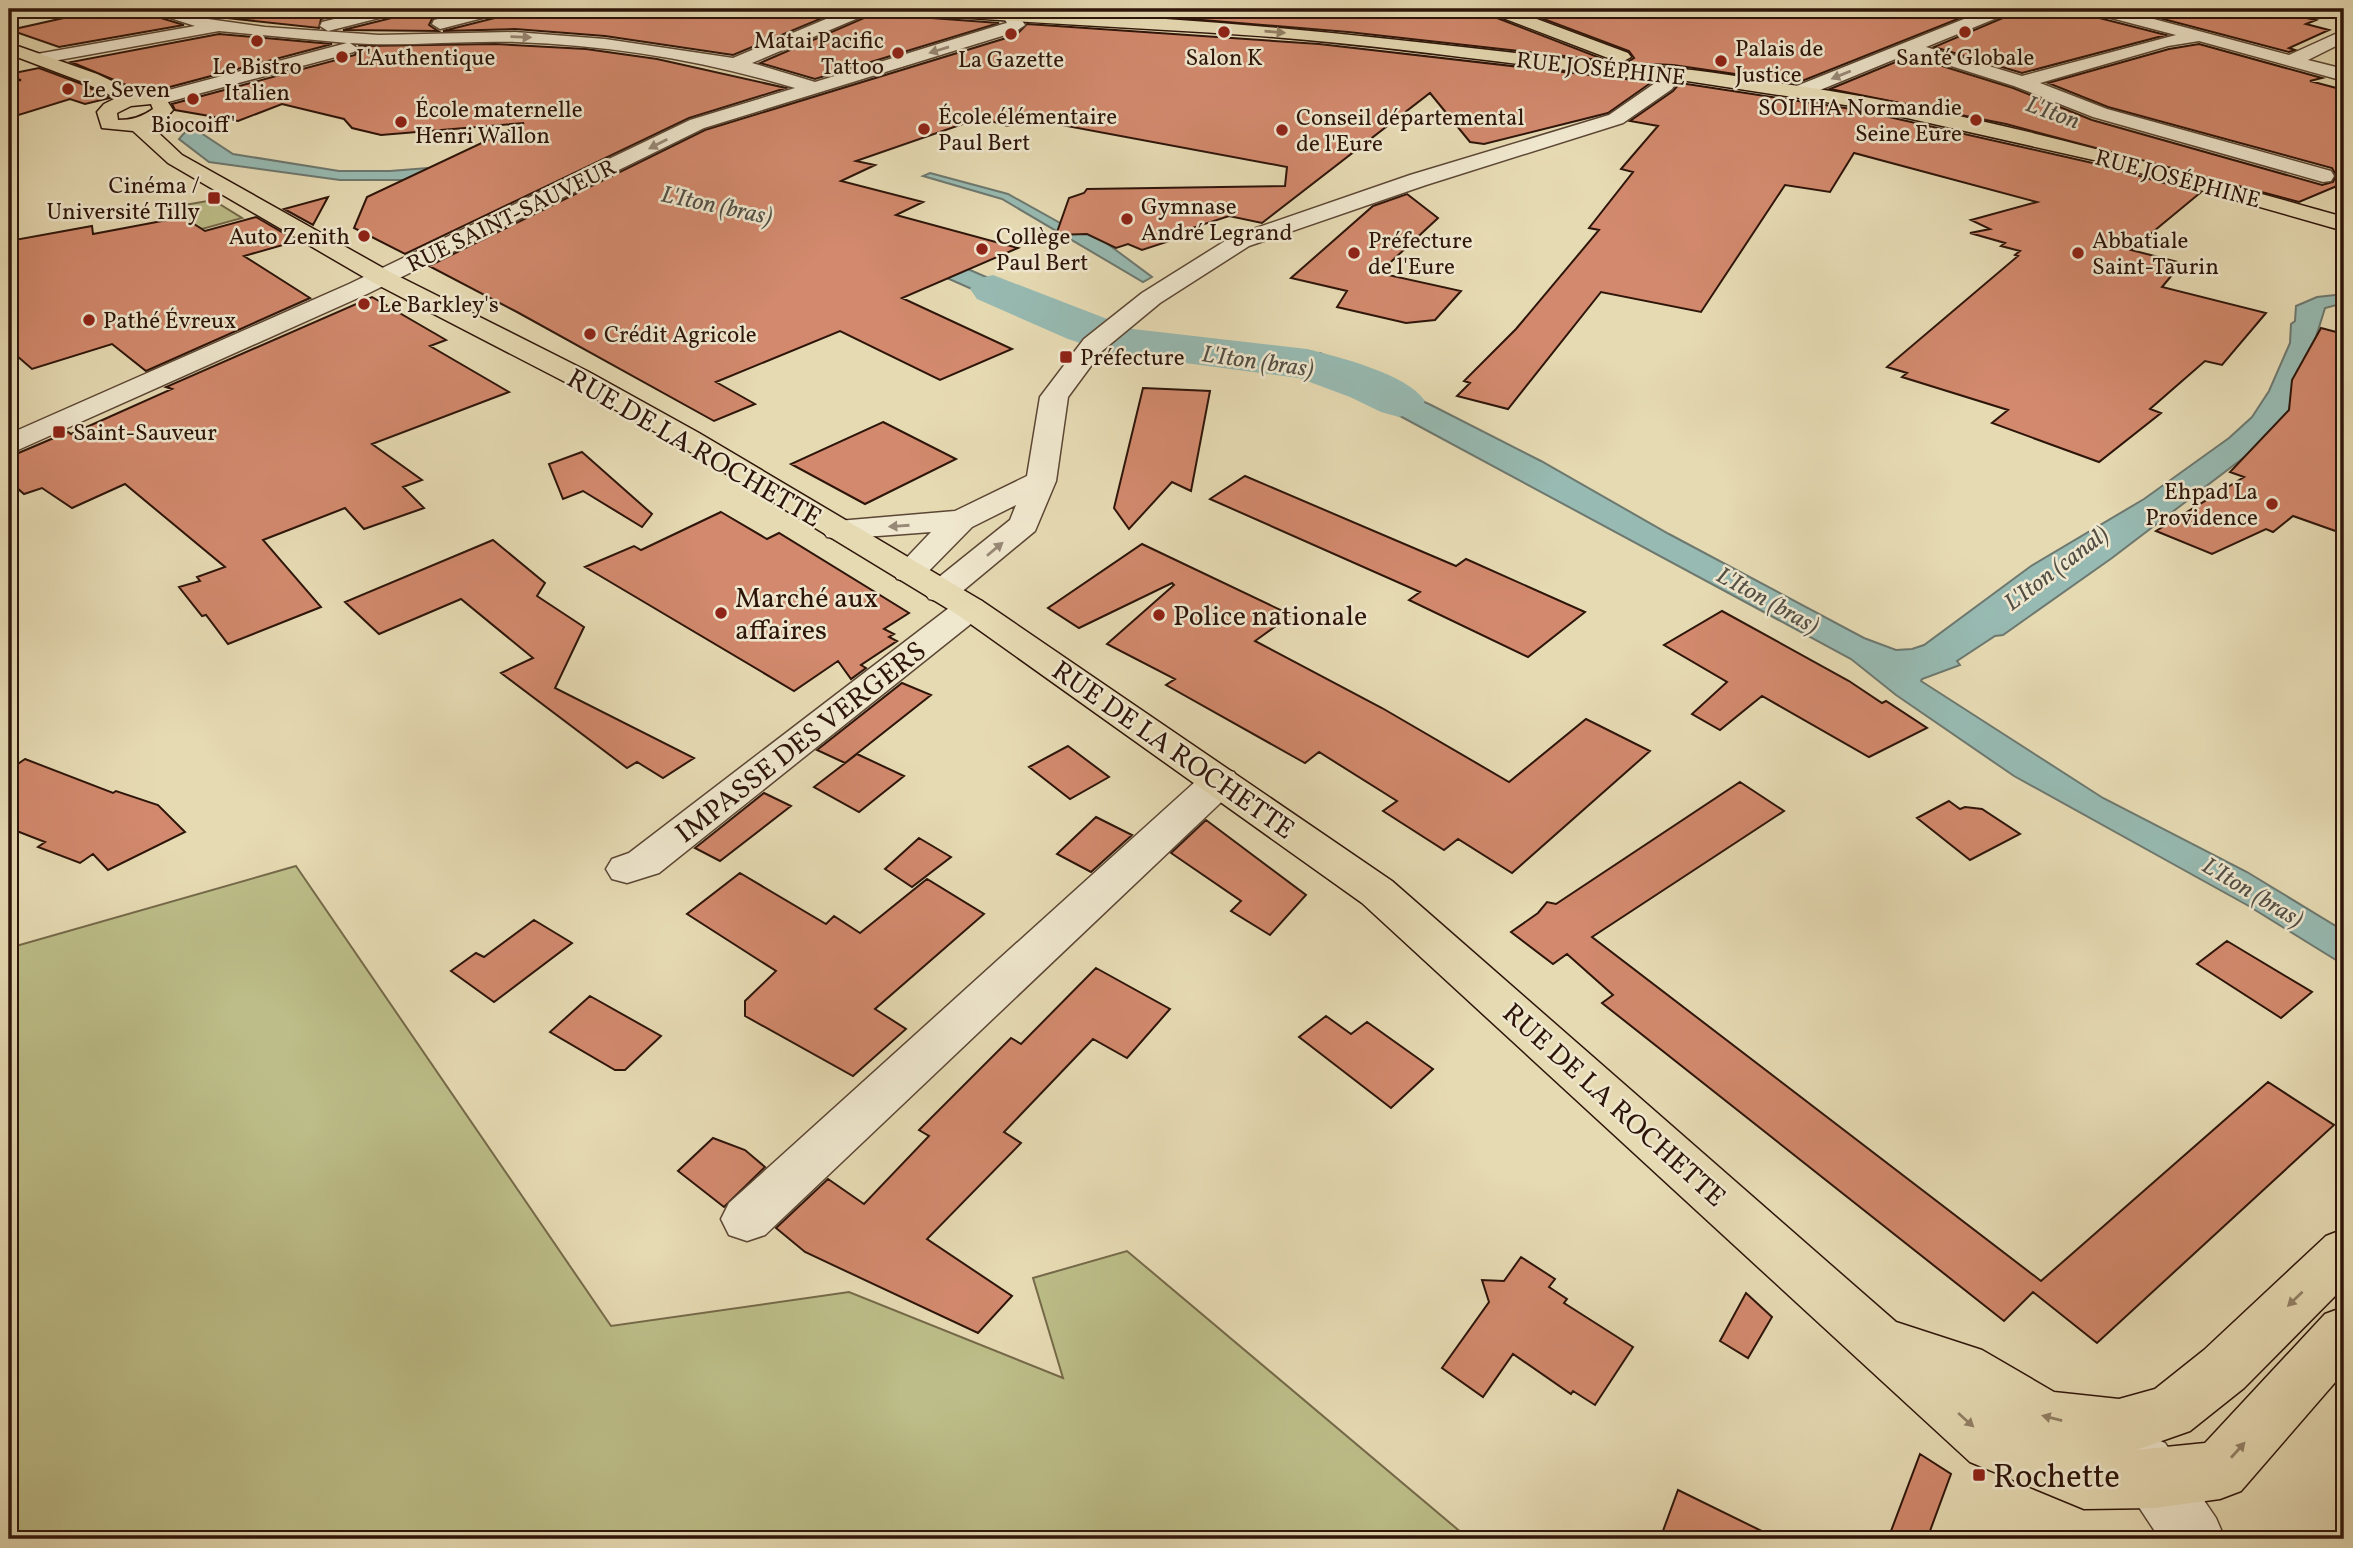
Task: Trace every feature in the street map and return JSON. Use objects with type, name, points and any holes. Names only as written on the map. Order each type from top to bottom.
[{"type":"main road","name":"RUE JOSÉPHINE","points":[[918,9],[1276,32],[1615,63],[1858,101],[2103,156],[2344,224]]},
{"type":"main road","points":[[1496,9],[1615,63]]},
{"type":"main road","points":[[9,48],[123,91],[134,99]]},
{"type":"main road","points":[[134,99],[157,99],[163,110],[155,117],[137,124],[116,126],[107,121],[107,112],[113,106],[134,99]]},
{"type":"main road","name":"RUE DE LA ROCHETTE","points":[[137,124],[175,159],[383,278],[579,378],[689,439],[940,591],[1220,781],[1377,892],[1990,1442],[2084,1480],[2155,1479],[2220,1470],[2344,1332]]},
{"type":"main road","points":[[1878,1342],[1962,1369],[2047,1419],[2119,1427],[2170,1412],[2224,1368],[2344,1252]]},
{"type":"street","points":[[160,9],[221,27],[297,35],[379,40],[515,37],[563,40],[735,64],[813,88]]},
{"type":"street","points":[[181,16],[208,9]]},
{"type":"street","points":[[297,35],[393,9]]},
{"type":"street","points":[[157,99],[496,9]]},
{"type":"street","points":[[735,64],[864,9]]},
{"type":"street","points":[[1102,20],[1134,9]]},
{"type":"street","points":[[1796,93],[2003,9]]},
{"type":"street","points":[[2098,9],[2344,75]]},
{"type":"street","name":"RUE SAINT-SAUVEUR","points":[[9,445],[383,278],[561,189],[716,117],[1009,29],[1017,25],[1016,20],[1011,17]]},
{"type":"street","points":[[37,59],[221,27]]},
{"type":"street","points":[[2291,61],[2344,35]]},
{"type":"street","points":[[2021,82],[2167,41],[2201,37]]},
{"type":"street","points":[[777,45],[813,54]]},
{"type":"street","points":[[1898,51],[2021,82],[2100,113],[2323,176]]},
{"type":"street","points":[[837,60],[873,69]]},
{"type":"street","points":[[940,591],[1024,524],[1041,481],[1055,397],[1093,345],[1119,321],[1151,298],[1241,242],[1418,180],[1600,125],[1616,118],[1665,85],[1674,74]]},
{"type":"street","points":[[838,530],[961,520],[1041,481]]},
{"type":"street","points":[[940,591],[961,520]]},
{"type":"street","name":"IMPASSE DES VERGERS","points":[[627,870],[644,863],[940,591]]},
{"type":"street","points":[[747,1219],[1220,781]]},
{"type":"street","points":[[2119,1427],[2195,1539]]},
{"type":"green space","points":[[213,200],[242,218],[202,229],[177,218],[173,207]]},
{"type":"green space","points":[[296,866],[611,1326],[849,1292],[1063,1378],[1033,1278],[1127,1251],[1469,1539],[9,1539],[9,948]]},
{"type":"water","points":[[195,129],[233,154],[339,171],[390,171],[504,162],[408,180],[340,180],[209,162],[179,139],[186,131]]},
{"type":"water","points":[[930,173],[1008,194],[1080,234],[1093,233],[1152,277],[1143,282],[1002,199],[923,176]]},
{"type":"water","points":[[600,178],[954,263],[1092,323],[1078,336],[922,267],[638,193],[586,185]]},
{"type":"water","name":"L'Iton (canal)","points":[[2344,294],[2344,303],[2325,308],[2316,337],[2304,359],[2288,412],[2251,452],[2112,558],[2003,635],[1995,636],[1957,661],[1960,665],[1921,681],[2103,798],[2247,872],[2344,931],[2344,965],[2247,905],[2014,776],[1896,695],[1851,659],[1400,416],[1332,382],[1297,372],[1320,353],[1541,461],[1669,534],[1864,638],[1896,650],[1912,649],[1924,645],[2031,566],[2144,499],[2229,438],[2252,417],[2269,391],[2290,343],[2296,306],[2317,297]]},
{"type":"water","points":[[1136,335],[1176,345],[1244,353],[1227,364],[1119,352]]},
{"type":"building","points":[[104,9],[150,9],[154,16],[184,25],[59,47],[10,30]]},
{"type":"building","points":[[185,9],[365,9],[321,19],[319,28],[209,16]]},
{"type":"building","points":[[404,9],[468,9],[433,17],[429,25],[438,31],[343,30],[400,16]]},
{"type":"building","points":[[507,9],[844,9],[733,55],[605,36],[515,29],[443,31],[503,16]]},
{"type":"building","points":[[875,9],[908,9],[918,17],[999,23],[815,79],[760,63],[871,15]]},
{"type":"building","points":[[1145,9],[1485,9],[1489,15],[1608,61],[1348,32],[1142,15]]},
{"type":"building","points":[[1517,9],[1983,9],[1797,83],[1673,65],[1626,63],[1634,58],[1629,51]]},
{"type":"building","points":[[2014,9],[2087,9],[2091,16],[2166,35],[2022,73],[1934,47],[2010,15]]},
{"type":"building","points":[[2125,9],[2264,9],[2316,20],[2306,24],[2329,30],[2289,48],[2295,50],[2289,52]]},
{"type":"building","points":[[1027,24],[1319,44],[1652,82],[1608,113],[1484,144],[1470,142],[1430,93],[1262,223],[1229,216],[1192,228],[1188,235],[1142,250],[1128,244],[1116,248],[1087,234],[1056,235],[1069,198],[1084,193],[1087,189],[1285,186],[1287,167],[1035,120],[1027,123],[1020,121],[1008,126],[980,118],[856,161],[875,165],[841,181],[923,202],[896,215],[1018,248],[902,298],[1012,349],[940,380],[840,331],[716,382],[755,404],[714,421],[429,266],[705,130],[1016,35]]},
{"type":"building","points":[[219,34],[332,44],[151,92],[138,90],[71,62]]},
{"type":"building","points":[[495,44],[586,49],[657,59],[786,88],[689,118],[405,254],[354,228],[367,197],[524,123],[381,135],[352,128],[344,119],[282,104],[238,121],[175,110],[172,104],[355,55],[359,46]]},
{"type":"building","points":[[2199,44],[2322,78],[2310,81],[2344,90],[2344,183],[2299,202],[2006,124],[1830,89],[1910,56],[2013,88],[2092,120],[2322,185],[2333,182],[2336,175],[2332,168],[2108,107],[2048,83],[2169,49]]},
{"type":"building","points":[[39,68],[110,98],[85,104],[70,99],[9,118],[9,83],[21,80],[9,77],[9,74]]},
{"type":"building","points":[[1680,83],[1858,110],[2097,164],[2200,193],[2131,250],[2182,263],[2162,287],[2266,313],[2222,365],[2205,361],[2150,409],[2161,413],[2099,462],[1992,423],[2008,410],[1902,377],[1907,373],[1887,367],[2018,256],[2015,255],[2020,251],[2001,246],[2005,243],[1970,233],[1990,229],[1971,220],[2037,202],[1854,153],[1830,192],[1785,185],[1701,312],[1601,292],[1508,409],[1457,396],[1470,383],[1464,381],[1516,329],[1599,230],[1589,228],[1633,172],[1621,169],[1658,126],[1630,121],[1673,91]]},
{"type":"building","points":[[1407,194],[1438,218],[1379,273],[1461,291],[1435,320],[1406,323],[1337,307],[1347,291],[1291,278],[1373,206]]},
{"type":"building","points":[[328,197],[313,225],[284,209]]},
{"type":"building","points":[[183,217],[205,231],[256,217],[297,241],[244,256],[310,298],[146,371],[112,344],[32,369],[9,349],[9,241],[92,226],[93,234]]},
{"type":"building","points":[[372,297],[446,340],[430,346],[509,392],[372,444],[422,480],[403,487],[424,508],[364,529],[345,508],[263,540],[321,607],[228,644],[206,615],[202,616],[179,587],[200,581],[197,577],[225,567],[125,484],[72,508],[42,488],[24,494],[9,481],[9,457],[68,432],[71,434],[172,389],[166,387]]},
{"type":"building","points":[[2321,328],[2344,334],[2344,534],[2293,516],[2273,532],[2266,529],[2212,554],[2156,531],[2244,477],[2230,472],[2289,410],[2292,380]]},
{"type":"building","points":[[1143,388],[1210,391],[1191,491],[1172,482],[1129,529],[1114,508]]},
{"type":"building","points":[[883,422],[956,459],[865,504],[791,464]]},
{"type":"building","points":[[582,452],[652,514],[642,527],[583,491],[563,499],[549,464]]},
{"type":"building","points":[[1245,476],[1456,566],[1466,559],[1585,612],[1528,657],[1409,600],[1420,592],[1210,499]]},
{"type":"building","points":[[721,512],[767,539],[779,533],[909,613],[884,629],[894,634],[889,637],[897,641],[861,665],[866,668],[851,679],[838,661],[794,691],[585,567],[634,546],[641,550]]},
{"type":"building","points":[[493,540],[545,583],[537,596],[584,627],[555,688],[694,758],[663,778],[637,762],[627,768],[501,673],[533,658],[461,599],[379,634],[345,602]]},
{"type":"building","points":[[1142,544],[1291,615],[1255,641],[1382,708],[1509,782],[1586,719],[1650,751],[1512,873],[1458,839],[1444,850],[1383,811],[1397,801],[1319,752],[1305,763],[1166,685],[1175,679],[1107,644],[1174,585],[1172,583],[1079,628],[1048,608]]},
{"type":"building","points":[[1722,611],[1849,681],[1882,703],[1886,701],[1927,728],[1869,757],[1762,696],[1720,730],[1692,714],[1727,682],[1664,645]]},
{"type":"building","points":[[902,683],[931,695],[845,763],[817,750]]},
{"type":"building","points":[[1068,746],[1109,777],[1070,799],[1029,767]]},
{"type":"building","points":[[857,754],[904,776],[859,812],[814,787]]},
{"type":"building","points":[[25,759],[113,793],[116,791],[158,805],[185,832],[108,870],[93,854],[80,863],[38,847],[45,842],[9,828],[9,770]]},
{"type":"building","points":[[1740,782],[1784,811],[1592,937],[2041,1281],[2268,1082],[2334,1125],[2097,1343],[2033,1292],[2004,1321],[1602,1003],[1613,995],[1567,954],[1553,964],[1511,932],[1538,913],[1547,902],[1556,904]]},
{"type":"building","points":[[764,793],[791,806],[720,861],[695,848]]},
{"type":"building","points":[[1949,801],[1960,809],[1982,809],[2020,834],[1970,860],[1917,818]]},
{"type":"building","points":[[1096,817],[1132,835],[1091,872],[1057,854]]},
{"type":"building","points":[[1206,820],[1306,895],[1270,935],[1231,911],[1241,901],[1171,853]]},
{"type":"building","points":[[919,838],[951,857],[912,887],[885,869]]},
{"type":"building","points":[[740,873],[826,924],[834,916],[860,933],[927,879],[984,914],[875,1009],[906,1029],[853,1076],[745,1016],[745,1001],[776,971],[687,914]]},
{"type":"building","points":[[534,920],[572,943],[494,1002],[451,971],[476,953],[484,957]]},
{"type":"building","points":[[2227,941],[2312,992],[2281,1018],[2197,964]]},
{"type":"building","points":[[1096,968],[1170,1009],[1127,1058],[1093,1039],[1004,1132],[1021,1143],[927,1239],[1012,1296],[978,1333],[805,1252],[776,1228],[828,1179],[864,1204],[929,1136],[919,1130],[1011,1038],[1021,1044]]},
{"type":"building","points":[[590,996],[661,1036],[625,1070],[615,1070],[550,1032]]},
{"type":"building","points":[[1326,1016],[1351,1034],[1367,1022],[1433,1069],[1391,1108],[1299,1037]]},
{"type":"building","points":[[713,1138],[745,1150],[765,1167],[724,1207],[678,1171]]},
{"type":"building","points":[[1521,1257],[1555,1279],[1549,1287],[1567,1299],[1564,1303],[1633,1347],[1595,1405],[1573,1391],[1571,1394],[1513,1354],[1483,1397],[1442,1368],[1489,1302],[1482,1280],[1504,1281]]},
{"type":"building","points":[[1746,1293],[1772,1317],[1748,1358],[1720,1341]]},
{"type":"building","points":[[1920,1454],[1951,1474],[1927,1539],[1888,1539]]},
{"type":"building","points":[[1678,1490],[1778,1539],[1660,1539]]},
{"type":"waterway","name":"L'Iton (bras)","points":[[993,289],[1085,329],[1127,343],[1307,364],[1368,386],[1399,401]]},
{"type":"place","name":"Salon K","points":[[1224,32]]},
{"type":"place","name":"Santé Globale","points":[[1965,32]]},
{"type":"place","name":"La Gazette","points":[[1011,34]]},
{"type":"place","name":"Le Bistro Italien","points":[[257,41]]},
{"type":"place","name":"Matai Pacific Tattoo","points":[[898,53]]},
{"type":"place","name":"L'Authentique","points":[[342,57]]},
{"type":"place","name":"Palais de Justice","points":[[1721,61]]},
{"type":"place","name":"Le Seven","points":[[68,89]]},
{"type":"place","name":"Biocoiff'","points":[[193,99]]},
{"type":"place","name":"SOLIHA Normandie Seine Eure","points":[[1976,120]]},
{"type":"place","name":"École maternelle Henri Wallon","points":[[401,122]]},
{"type":"place","name":"École élémentaire Paul Bert","points":[[924,129]]},
{"type":"place","name":"Conseil départemental de l'Eure","points":[[1282,130]]},
{"type":"place","name":"Cinéma / Université Tilly","points":[[214,198]]},
{"type":"place","name":"Gymnase André Legrand","points":[[1127,219]]},
{"type":"place","name":"Auto Zenith","points":[[364,236]]},
{"type":"place","name":"Collège Paul Bert","points":[[982,249]]},
{"type":"place","name":"Préfecture de l'Eure","points":[[1354,253]]},
{"type":"place","name":"Abbatiale Saint-Taurin","points":[[2078,253]]},
{"type":"place","name":"Le Barkley's","points":[[364,304]]},
{"type":"place","name":"Pathé Évreux","points":[[89,320]]},
{"type":"place","name":"Crédit Agricole","points":[[590,334]]},
{"type":"place","name":"Préfecture","points":[[1066,357]]},
{"type":"place","name":"Saint-Sauveur","points":[[59,432]]},
{"type":"place","name":"Ehpad La Providence","points":[[2272,504]]},
{"type":"place","name":"Marché aux affaires","points":[[721,613]]},
{"type":"place","name":"Police nationale","points":[[1159,615]]},
{"type":"place","name":"Rochette","points":[[1979,1475]]},
{"type":"water label","name":"L'Iton","points":[[2053,112]]}]
